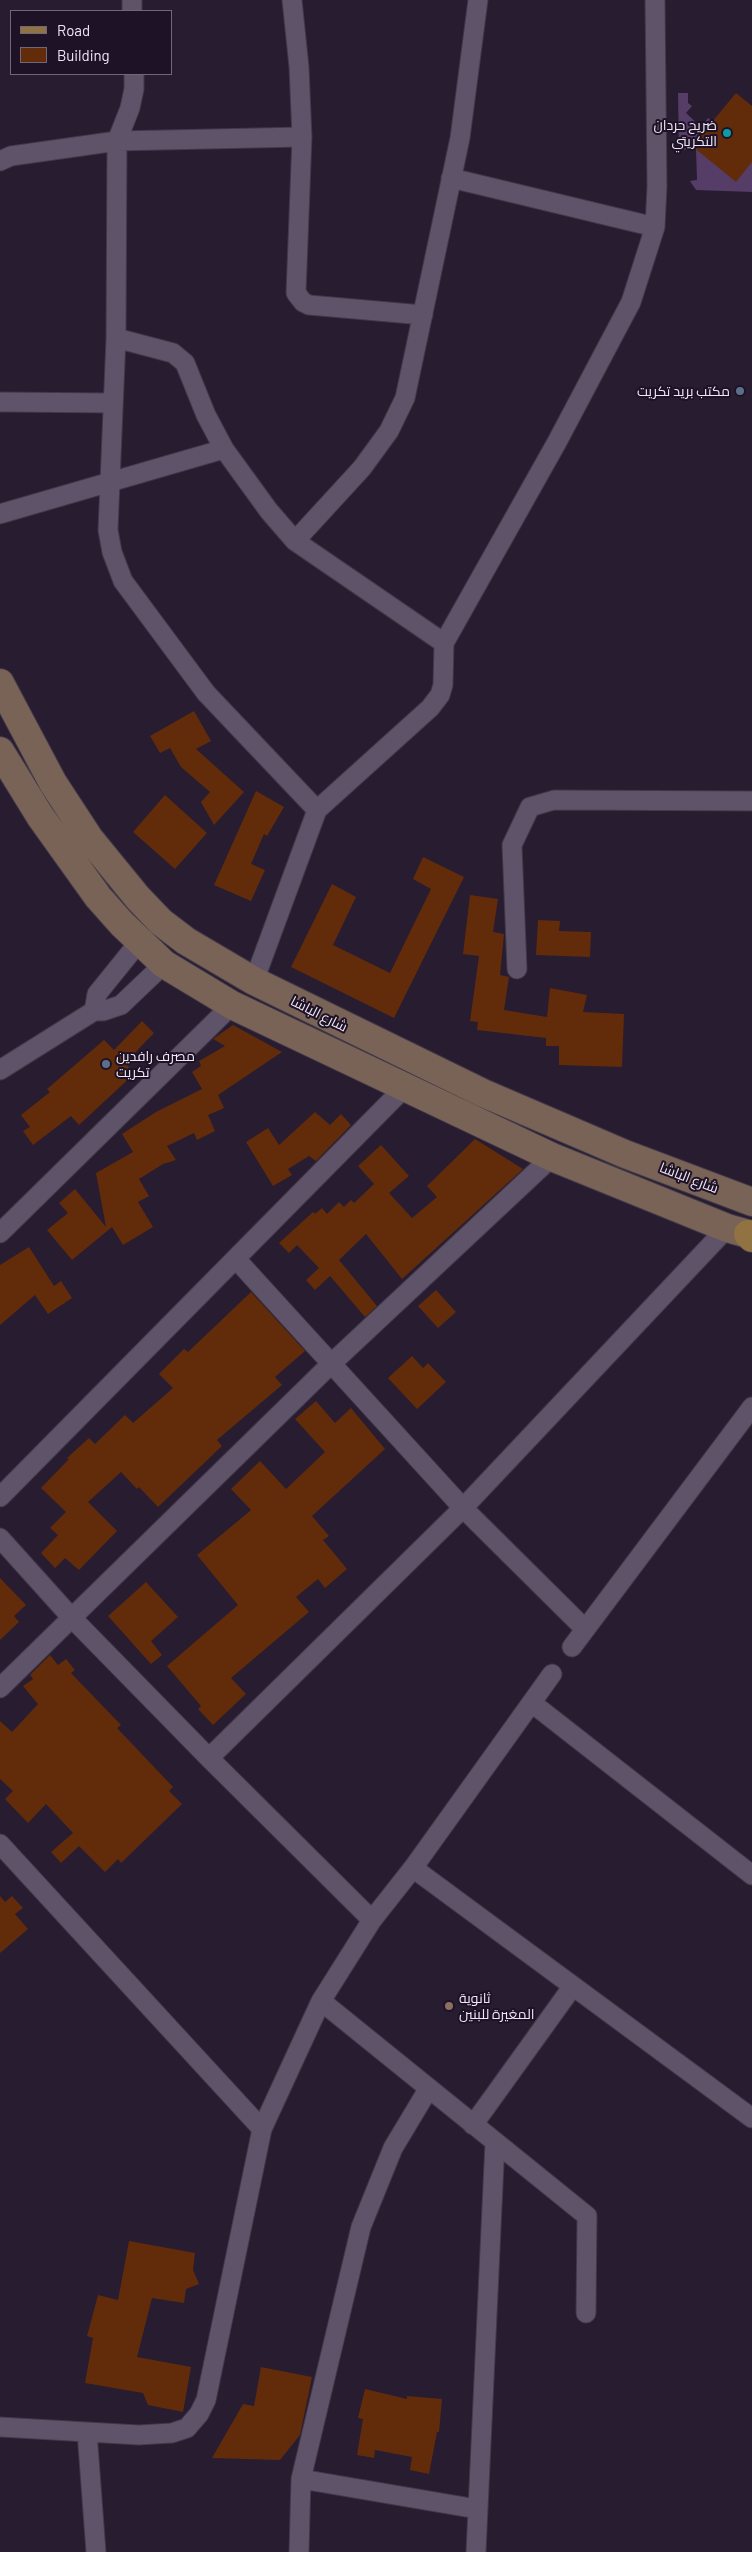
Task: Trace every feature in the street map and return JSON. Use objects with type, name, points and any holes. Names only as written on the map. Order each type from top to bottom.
[{"type":"main road","name":"شارع الباشا","points":[[0,683],[70,811],[89,838],[133,892],[161,922],[180,936],[254,981],[482,1093],[625,1154],[752,1202]]},
{"type":"main road","points":[[0,751],[40,816],[74,866],[98,897],[139,942],[164,964],[232,1005],[552,1157],[745,1234]]},
{"type":"street","points":[[292,0],[299,67],[302,137],[295,288],[299,298],[309,305],[423,315]]},
{"type":"street","points":[[295,541],[362,468],[389,431],[405,398],[460,138],[478,0]]},
{"type":"street","points":[[254,981],[317,810],[430,708],[440,695],[443,685],[444,643],[557,442],[631,302],[655,227],[657,186],[656,0]]},
{"type":"street","points":[[134,75],[134,89],[130,108],[117,142],[116,338],[108,530],[112,552],[123,581],[206,693],[317,810]]},
{"type":"street","points":[[0,161],[11,156],[117,142],[302,137]]},
{"type":"street","points":[[451,178],[655,227]]},
{"type":"street","points":[[116,338],[173,354],[185,364],[206,415],[224,449],[269,511],[295,541],[444,643]]},
{"type":"street","points":[[0,402],[113,403]]},
{"type":"street","points":[[0,514],[224,449]]},
{"type":"street","points":[[517,969],[512,845],[530,807],[554,800],[752,801]]},
{"type":"street","points":[[94,1011],[97,994],[139,942]]},
{"type":"street","points":[[0,1070],[94,1011],[103,1011],[121,1005],[164,964]]},
{"type":"street","points":[[0,1233],[232,1005]]},
{"type":"street","points":[[0,1497],[404,1088]]},
{"type":"street","points":[[0,1688],[332,1363],[552,1157]]},
{"type":"street","points":[[208,1758],[745,1234]]},
{"type":"street","points":[[236,1259],[463,1508],[585,1629]]},
{"type":"street","points":[[572,1647],[752,1407]]},
{"type":"street","points":[[0,1538],[71,1617],[208,1758],[372,1920]]},
{"type":"street","points":[[0,2427],[139,2435],[172,2433],[187,2428],[199,2414],[206,2400],[262,2129],[321,2001],[372,1920],[413,1868],[552,1674]]},
{"type":"street","points":[[532,1703],[752,1875]]},
{"type":"street","points":[[0,1844],[262,2129]]},
{"type":"street","points":[[413,1868],[748,2112]]},
{"type":"street","points":[[473,2124],[573,1986]]},
{"type":"street","points":[[321,2001],[587,2216],[586,2313]]},
{"type":"street","points":[[299,2552],[301,2479],[360,2227],[393,2148],[429,2088]]},
{"type":"street","points":[[476,2552],[494,2142]]},
{"type":"street","points":[[87,2432],[96,2552]]},
{"type":"street","points":[[301,2479],[478,2509]]},
{"type":"shaded area","points":[[678,93],[688,93],[688,103],[692,106],[686,113],[701,127],[708,118],[713,121],[692,146],[752,162],[752,192],[696,190],[690,181],[697,180],[696,149],[679,150]]},
{"type":"building","name":"ضريح حردان التكريتي","points":[[736,93],[752,106],[752,162],[736,182],[692,146]]},
{"type":"building","points":[[194,711],[211,741],[196,749],[244,792],[214,825],[201,802],[210,792],[181,767],[170,748],[160,753],[150,736]]},
{"type":"building","points":[[256,791],[284,807],[267,836],[264,834],[251,864],[265,870],[251,901],[214,885]]},
{"type":"building","points":[[165,795],[207,833],[175,869],[133,832]]},
{"type":"building","points":[[423,857],[464,877],[394,1018],[291,967],[332,884],[356,897],[333,945],[390,973],[431,889],[413,879]]},
{"type":"building","points":[[470,895],[498,899],[493,932],[504,934],[500,975],[509,977],[504,1010],[547,1017],[550,988],[587,995],[583,1012],[624,1014],[622,1067],[559,1065],[559,1046],[546,1046],[546,1038],[477,1030],[478,1022],[470,1021],[479,956],[463,954]]},
{"type":"building","points":[[538,920],[560,921],[559,931],[591,932],[590,957],[536,955]]},
{"type":"building","points":[[142,1021],[154,1033],[125,1063],[135,1073],[79,1125],[71,1116],[33,1145],[23,1131],[30,1127],[21,1115],[50,1092],[47,1089],[104,1040],[114,1050]]},
{"type":"building","points":[[233,1025],[282,1052],[218,1095],[224,1108],[208,1115],[215,1131],[197,1140],[194,1133],[167,1146],[176,1160],[163,1164],[139,1179],[149,1196],[138,1202],[153,1227],[123,1245],[112,1227],[72,1260],[47,1230],[68,1213],[59,1203],[75,1189],[106,1227],[96,1173],[133,1152],[122,1134],[156,1112],[202,1089],[192,1072],[201,1066],[199,1061],[225,1046],[213,1039]]},
{"type":"building","points":[[315,1112],[330,1125],[341,1114],[351,1125],[316,1161],[309,1156],[288,1169],[292,1175],[273,1186],[246,1142],[268,1128],[279,1145]]},
{"type":"building","points":[[475,1139],[523,1169],[402,1279],[366,1234],[339,1260],[377,1306],[365,1317],[330,1276],[315,1290],[306,1280],[319,1268],[297,1245],[289,1253],[279,1243],[313,1212],[315,1214],[322,1208],[327,1214],[339,1202],[344,1207],[351,1200],[354,1203],[374,1184],[358,1166],[381,1145],[409,1176],[389,1193],[412,1218],[437,1197],[427,1186]]},
{"type":"building","points":[[29,1247],[54,1286],[61,1281],[72,1298],[48,1314],[35,1295],[0,1325],[0,1265]]},
{"type":"building","points":[[436,1290],[456,1312],[438,1328],[418,1306]]},
{"type":"building","points":[[251,1292],[305,1351],[275,1377],[282,1385],[217,1440],[222,1446],[158,1507],[121,1472],[88,1502],[117,1531],[79,1570],[65,1558],[55,1568],[41,1553],[58,1535],[50,1528],[66,1512],[41,1488],[69,1459],[67,1458],[89,1438],[95,1444],[125,1415],[133,1423],[173,1388],[159,1374],[184,1349],[188,1352]]},
{"type":"building","points":[[412,1356],[423,1368],[428,1363],[446,1382],[417,1409],[388,1378]]},
{"type":"building","points":[[316,1401],[335,1423],[351,1408],[385,1449],[312,1516],[329,1536],[323,1540],[347,1569],[325,1588],[318,1579],[296,1597],[309,1612],[231,1678],[246,1694],[213,1725],[198,1709],[201,1706],[167,1666],[238,1605],[197,1555],[251,1510],[231,1489],[260,1461],[286,1489],[325,1452],[295,1419]]},
{"type":"building","points":[[0,1578],[26,1605],[14,1616],[19,1622],[0,1640]]},
{"type":"building","points":[[146,1582],[178,1617],[151,1641],[162,1655],[151,1664],[108,1616]]},
{"type":"building","points":[[50,1655],[58,1665],[66,1659],[75,1670],[71,1673],[121,1725],[117,1728],[173,1787],[169,1791],[182,1804],[121,1863],[118,1859],[105,1872],[79,1846],[61,1863],[51,1852],[73,1833],[46,1804],[28,1823],[5,1799],[13,1791],[0,1779],[0,1721],[12,1732],[38,1704],[23,1686],[33,1679],[30,1675]]},
{"type":"building","points":[[0,1896],[5,1902],[12,1896],[23,1908],[15,1914],[28,1929],[0,1953]]},
{"type":"building","points":[[129,2241],[195,2253],[193,2270],[199,2284],[186,2289],[184,2303],[152,2298],[137,2357],[191,2367],[183,2412],[148,2405],[143,2393],[85,2383],[93,2338],[87,2336],[98,2295],[118,2300]]},
{"type":"building","points":[[261,2367],[312,2377],[300,2435],[280,2460],[212,2458],[243,2404],[254,2406]]},
{"type":"building","points":[[365,2389],[407,2399],[407,2396],[442,2399],[439,2432],[437,2432],[429,2474],[410,2470],[412,2457],[375,2450],[374,2458],[357,2455],[363,2419],[358,2418]]},
{"type":"place","name":"ضريح حردان التكريتي","points":[[727,133]]},
{"type":"place","name":"مكتب بريد تكريت","points":[[740,391]]},
{"type":"place","name":"مصرف رافدين تكريت","points":[[106,1064]]},
{"type":"place","name":"ثانوية المغيرة للبنين","points":[[449,2006]]}]
